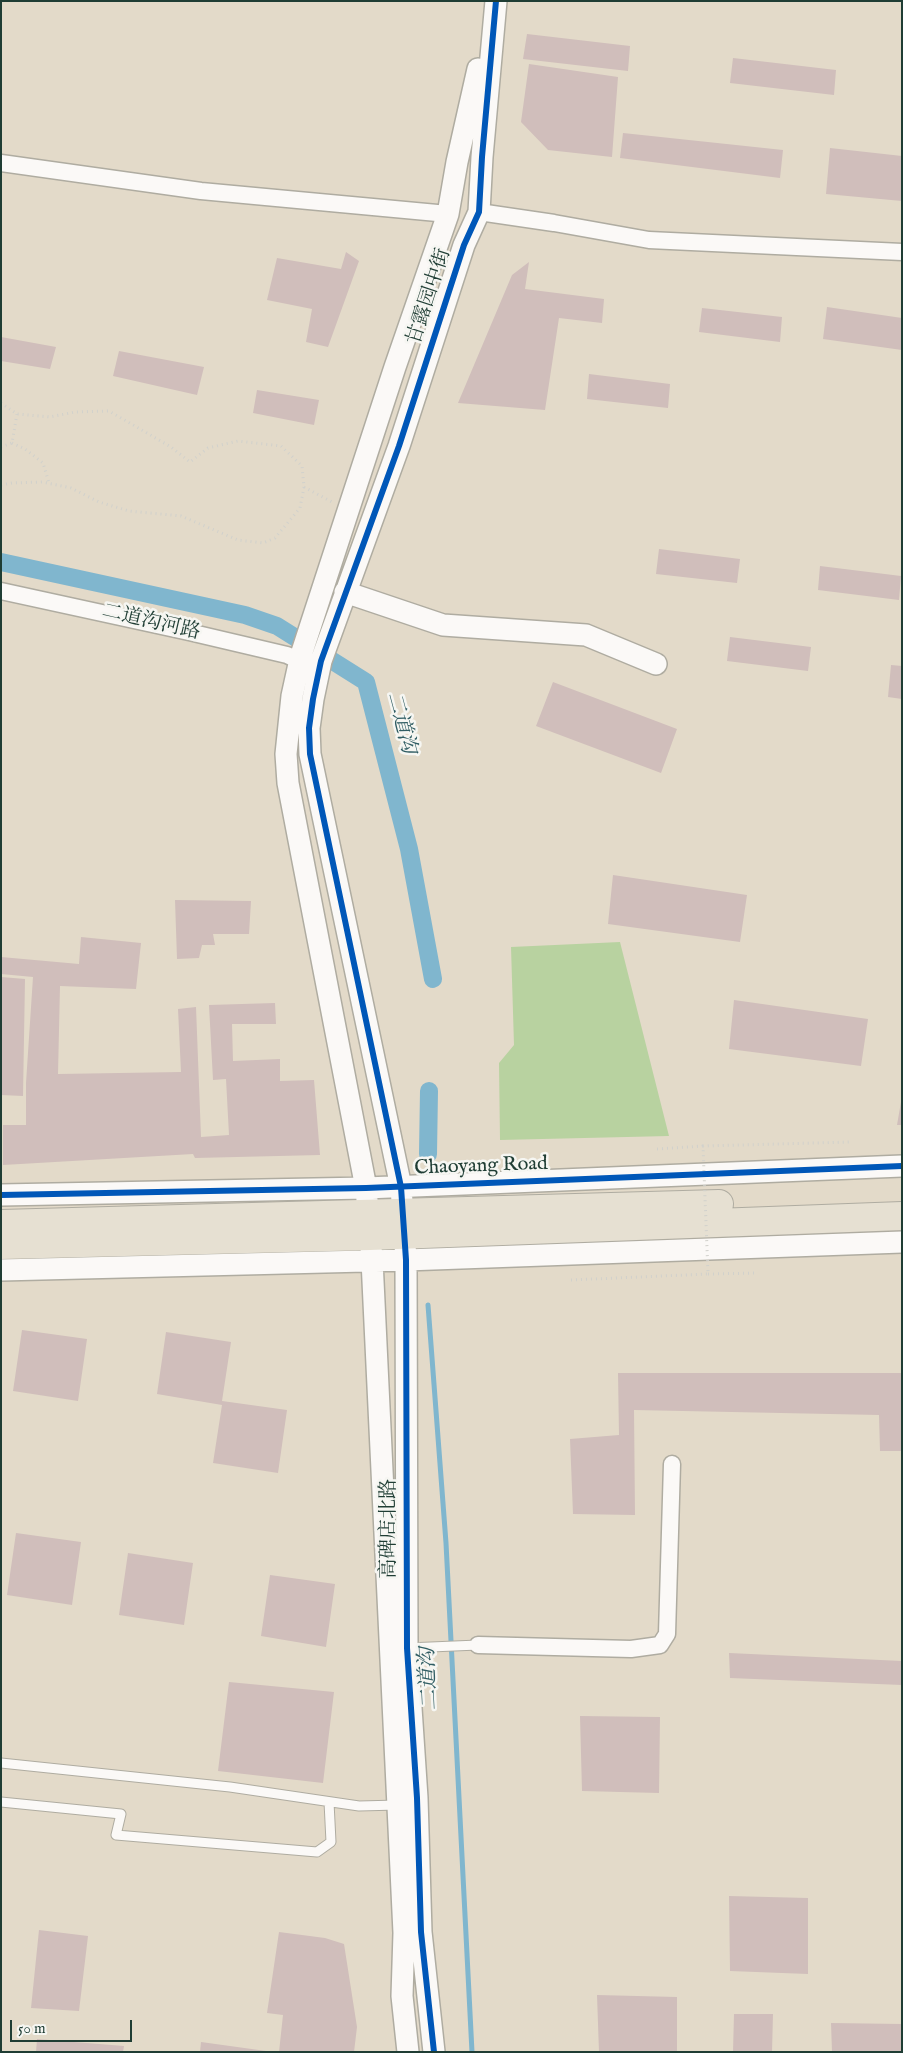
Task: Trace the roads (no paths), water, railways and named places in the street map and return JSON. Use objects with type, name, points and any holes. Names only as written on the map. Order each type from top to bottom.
[{"type":"highway","name":"Chaoyang Road","points":[[1,1245],[403,1223],[902,1200]]},
{"type":"highway","name":"Chaoyang Road","points":[[403,1223],[902,1216]]},
{"type":"highway","name":"Chaoyang Road","points":[[1,1224],[369,1225]]},
{"type":"street","name":"甘露园中街","points":[[300,658],[395,367],[448,214],[457,162],[478,71],[483,1]]},
{"type":"street","name":"甘露园中街","points":[[321,661],[399,446],[464,245],[479,212],[496,1]]},
{"type":"street","points":[[1,163],[201,191],[448,214]]},
{"type":"street","points":[[479,212],[649,240],[902,252]]},
{"type":"street","name":"二道沟河路","points":[[1,592],[190,632],[300,658]]},
{"type":"street","points":[[345,592],[443,625],[586,635],[656,664]]},
{"type":"street","name":"高碑店北路","points":[[300,658],[288,726],[286,754],[288,783],[369,1225],[407,1802]]},
{"type":"street","name":"高碑店北路","points":[[321,661],[309,728],[310,754],[403,1223],[416,1649],[407,1802]]},
{"type":"street","name":"Chaoyang Road","points":[[1,1270],[369,1225],[403,1223],[902,1166]]},
{"type":"street","name":"Chaoyang Road","points":[[1,1195],[369,1225]]},
{"type":"street","name":"Chaoyang Road","points":[[403,1223],[902,1242]]},
{"type":"street","points":[[478,1645],[632,1649],[660,1645],[667,1634],[672,1464]]},
{"type":"street","points":[[407,1802],[402,1996],[408,2052]]},
{"type":"street","points":[[407,1802],[434,2052]]},
{"type":"lane","points":[[416,1649],[478,1645]]},
{"type":"lane","points":[[1,1764],[230,1787],[359,1806],[407,1802]]},
{"type":"lane","points":[[1,1802],[121,1814],[116,1835],[317,1852],[331,1842],[329,1802]]},
{"type":"waterway","name":"二道沟","points":[[1,562],[245,615],[277,626],[366,682],[409,849],[433,979]]},
{"type":"waterway","name":"二道沟","points":[[428,1154],[429,1091]]},
{"type":"waterway","name":"二道沟","points":[[428,1305],[446,1543],[472,2052]]}]
